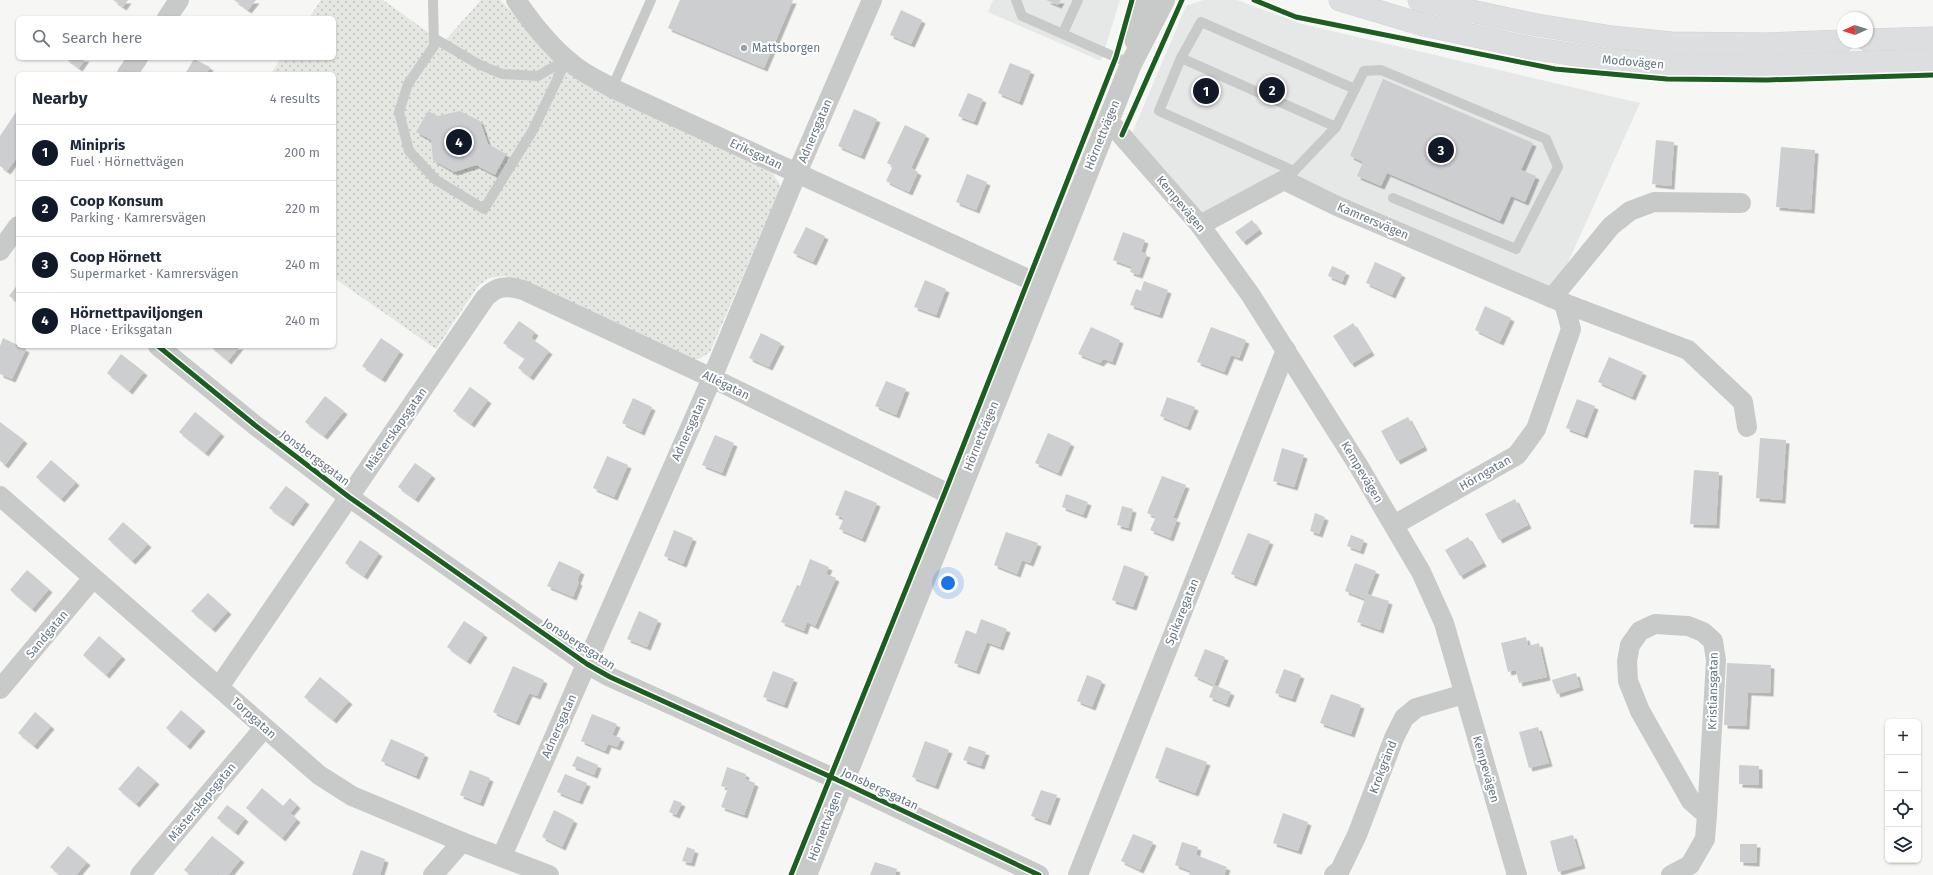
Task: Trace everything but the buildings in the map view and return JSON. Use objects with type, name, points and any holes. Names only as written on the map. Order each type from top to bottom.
[{"type":"main road","name":"Modovägen","points":[[1340,0],[1424,25],[1531,48],[1609,60],[1672,65],[1766,66],[1933,60]]},
{"type":"main road","name":"Modovägen","points":[[1419,0],[1537,25],[1612,38],[1671,43],[1765,44],[1837,41]]},
{"type":"main road","points":[[1873,40],[1933,38]]},
{"type":"street","points":[[168,16],[179,0]]},
{"type":"street","name":"Eriksgatan","points":[[516,0],[548,40],[567,59],[581,71],[612,88],[1041,285]]},
{"type":"street","name":"Adnersgatan","points":[[502,856],[712,378],[797,173],[872,0]]},
{"type":"street","points":[[1130,64],[1143,0]]},
{"type":"street","name":"Hörnettvägen","points":[[806,875],[1130,64],[1164,0]]},
{"type":"street","points":[[128,72],[137,60]]},
{"type":"street","name":"Kempevägen","points":[[1108,120],[1200,225],[1250,294],[1394,525],[1421,572],[1444,623],[1517,875]]},
{"type":"street","points":[[1200,225],[1289,175]]},
{"type":"street","name":"Kamrersvägen","points":[[1289,175],[1337,206],[1558,300],[1688,350],[1743,402],[1747,427]]},
{"type":"street","points":[[1558,300],[1611,226],[1630,210],[1654,202],[1741,202]]},
{"type":"street","points":[[0,251],[16,230]]},
{"type":"street","name":"Allégatan","points":[[492,290],[503,287],[512,287],[523,290],[712,378],[957,498]]},
{"type":"street","name":"Mästerskapsgatan","points":[[219,687],[485,298],[492,290]]},
{"type":"street","name":"Hörngatan","points":[[1394,525],[1517,455],[1536,429],[1571,329],[1558,300]]},
{"type":"street","name":"Jonsbergsgatan","points":[[160,348],[256,426],[349,497],[587,664],[610,677],[842,782],[1039,875]]},
{"type":"street","name":"Spikaregatan","points":[[1078,875],[1286,350]]},
{"type":"street","name":"Torpgatan","points":[[0,496],[319,775],[346,792],[462,842],[549,875]]},
{"type":"street","name":"Sandgatan","points":[[0,689],[94,578]]},
{"type":"street","name":"Kristiansgatan","points":[[1671,875],[1690,864],[1704,839],[1707,815],[1716,660],[1713,641],[1703,632],[1688,626],[1655,624],[1640,630],[1630,645],[1627,661],[1628,681],[1640,711],[1691,801],[1707,815]]},
{"type":"street","name":"Krokgränd","points":[[1334,875],[1340,870],[1357,835],[1394,738],[1404,718],[1416,708],[1464,694]]},
{"type":"street","name":"Mästerskapsgatan","points":[[140,875],[264,728]]},
{"type":"street","points":[[433,875],[462,842]]},
{"type":"lane","points":[[433,0],[434,46],[408,84],[400,112],[409,151],[436,180],[484,209],[534,130],[567,59]]},
{"type":"lane","points":[[612,88],[651,0]]},
{"type":"lane","points":[[1016,0],[1022,16],[1130,64]]},
{"type":"lane","points":[[1063,33],[1078,0]]},
{"type":"lane","points":[[1355,89],[1201,22],[1181,58],[1159,111],[1289,175],[1336,127],[1355,89],[1364,71],[1381,70],[1546,139],[1558,167],[1516,248],[1393,198]]},
{"type":"lane","points":[[434,38],[478,64],[502,74],[538,76],[567,59]]},
{"type":"lane","points":[[1181,58],[1336,127]]},
{"type":"shaded area","points":[[321,0],[383,0],[443,43],[481,0],[500,0],[564,65],[772,172],[781,187],[710,352],[699,359],[689,360],[504,276],[489,278],[478,286],[436,349],[336,279],[336,72],[272,72],[280,60],[336,60],[336,16],[310,16]]},
{"type":"shaded area","points":[[993,0],[1120,0],[1101,61],[988,12]]},
{"type":"shaded area","points":[[1203,0],[1237,0],[1302,24],[1640,103],[1552,298],[1284,180],[1200,225],[1127,145],[1186,6]]},
{"type":"cycle path","points":[[791,875],[945,492],[1116,57],[1132,0]]},
{"type":"cycle path","points":[[1122,135],[1182,0]]},
{"type":"cycle path","points":[[1254,0],[1296,17],[1555,69],[1667,79],[1767,80],[1933,75]]},
{"type":"cycle path","points":[[160,348],[256,426],[349,497],[587,664],[610,677],[842,782],[1039,875]]},
{"type":"place","name":"Mattsborgen","points":[[744,48]]},
{"type":"place","name":"Coop Konsum","points":[[1272,90]]},
{"type":"place","name":"Minipris","points":[[1206,91]]},
{"type":"place","name":"Hörnettpaviljongen","points":[[459,142]]},
{"type":"place","name":"Coop Hörnett","points":[[1441,150]]}]
